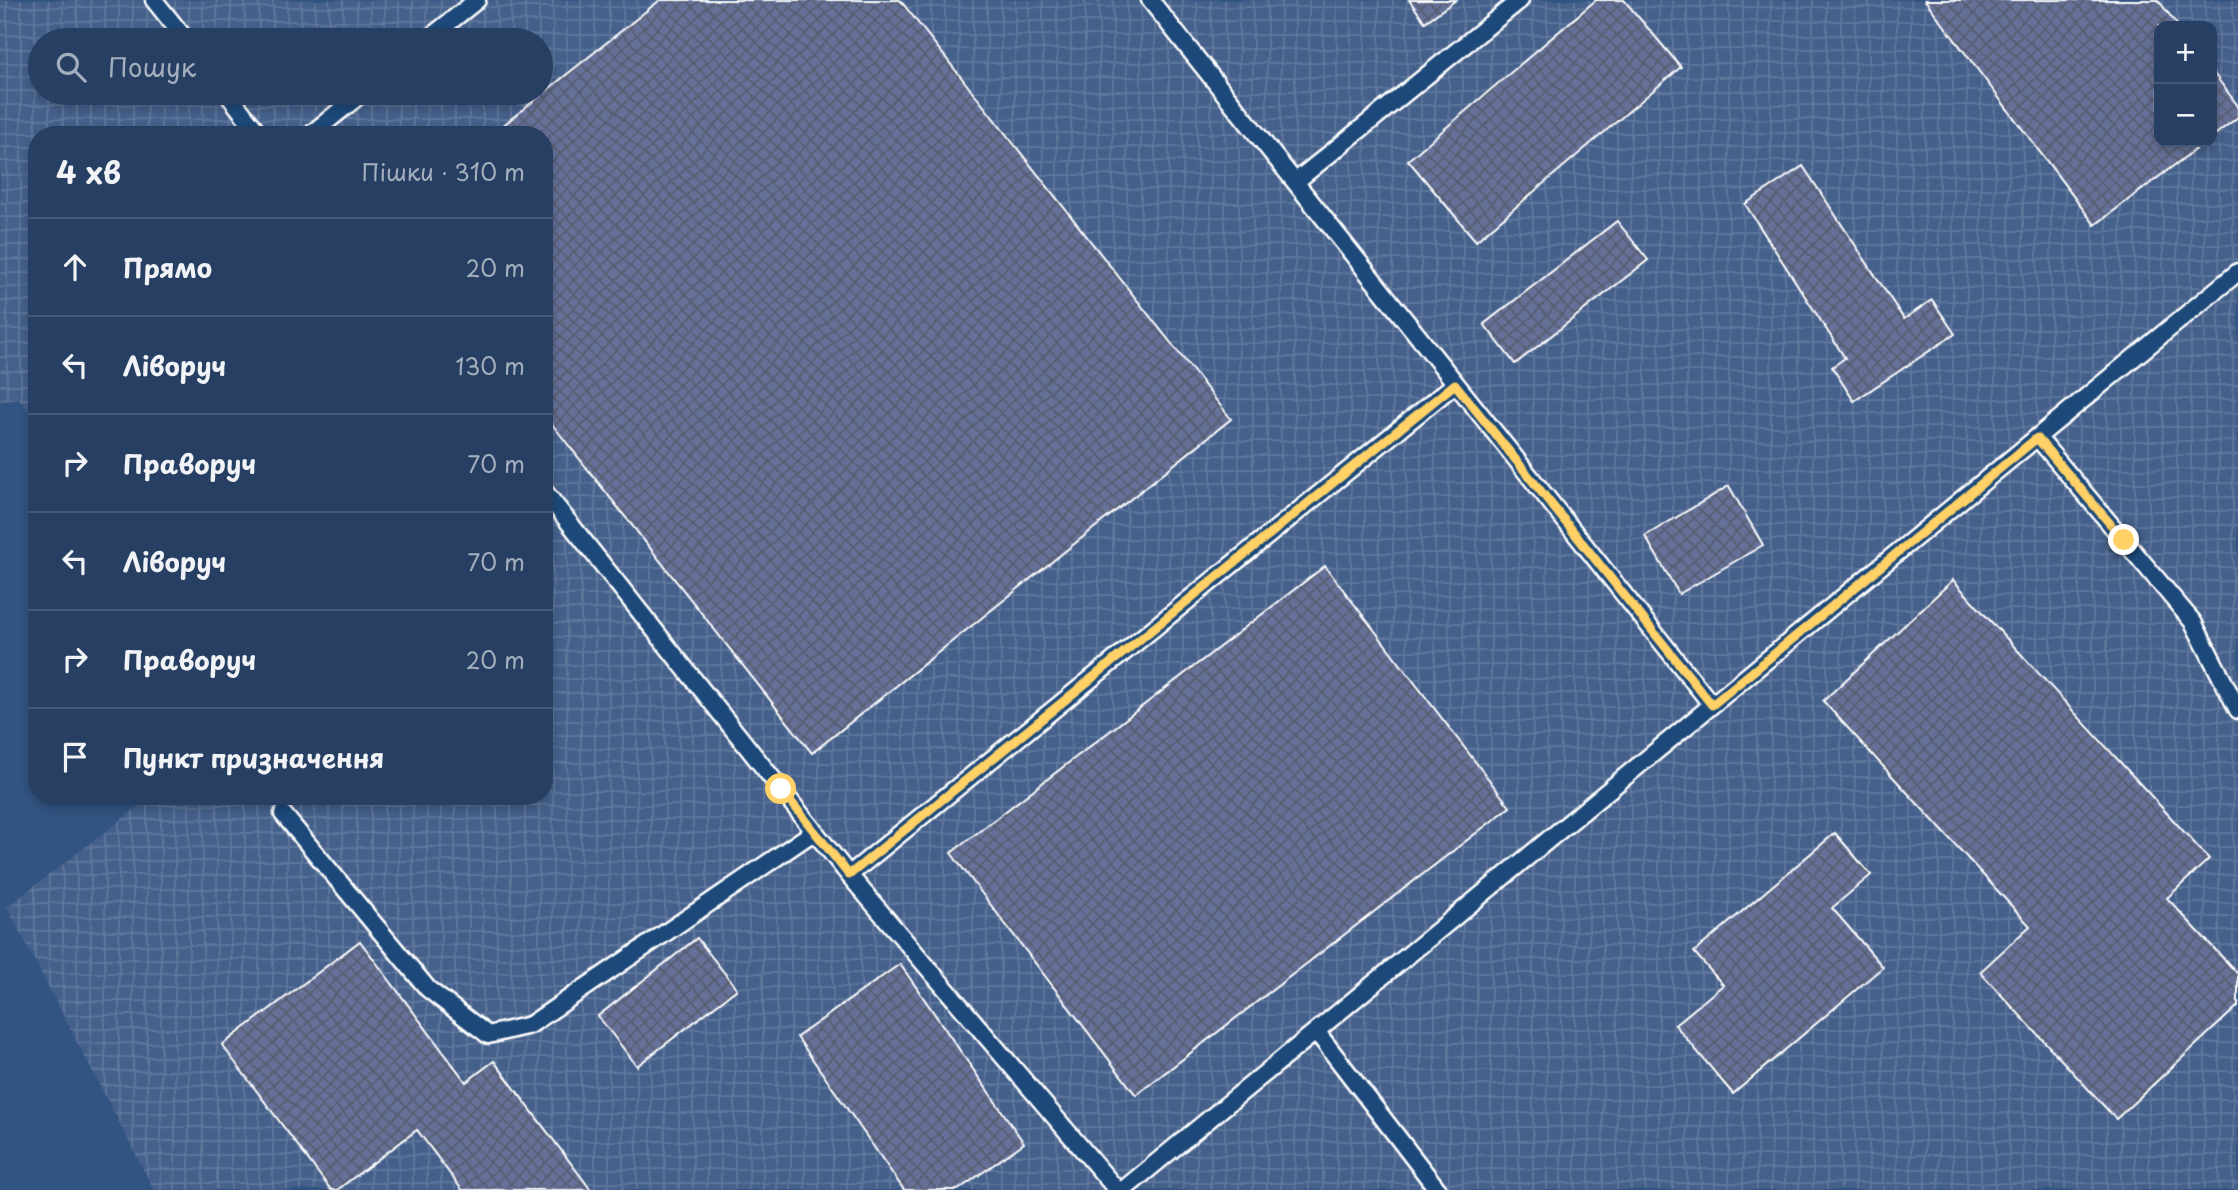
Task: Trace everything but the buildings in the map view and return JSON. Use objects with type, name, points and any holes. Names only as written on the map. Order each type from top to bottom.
[{"type":"lane","points":[[154,0],[176,28]]},
{"type":"lane","points":[[442,28],[477,0]]},
{"type":"lane","points":[[1150,0],[1712,705]]},
{"type":"lane","points":[[1295,182],[1520,0]]},
{"type":"lane","points":[[236,105],[253,126]]},
{"type":"lane","points":[[321,126],[347,105]]},
{"type":"lane","points":[[1123,1190],[2238,272]]},
{"type":"lane","points":[[849,875],[1455,384]]},
{"type":"lane","points":[[2037,438],[2193,622],[2238,710]]},
{"type":"lane","points":[[553,502],[849,875],[1117,1190]]},
{"type":"lane","points":[[283,814],[428,989],[488,1035],[530,1025],[815,831]]},
{"type":"lane","points":[[1316,1031],[1438,1190]]},
{"type":"shaded area","points":[[0,0],[2238,0],[2238,1190],[154,1190],[7,907],[140,805],[553,805],[553,126],[28,126],[28,410],[19,398],[0,402]]},
{"type":"route","points":[[781,789],[849,875],[1455,384],[1712,705],[2037,438],[2124,540]]}]
